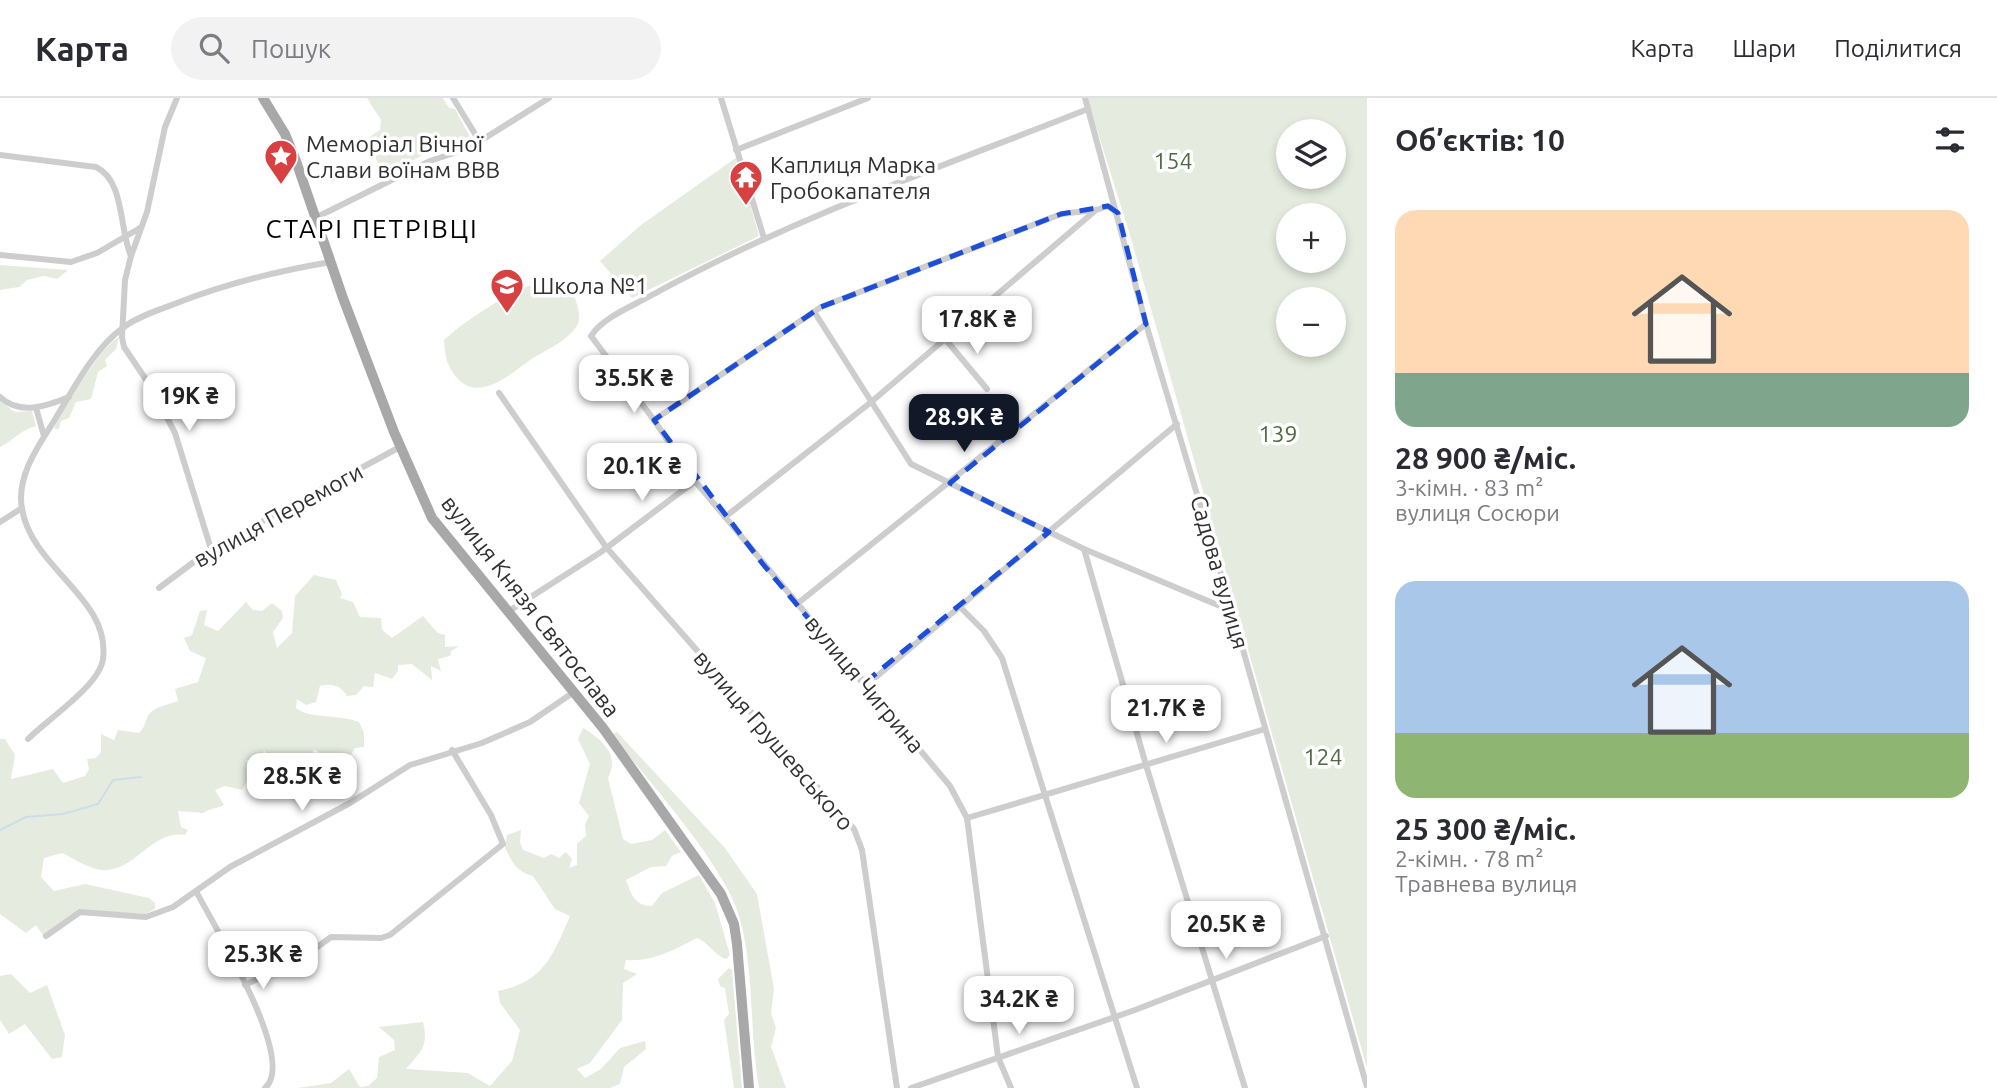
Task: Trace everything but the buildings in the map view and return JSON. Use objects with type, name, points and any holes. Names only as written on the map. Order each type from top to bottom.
[{"type":"main road","name":"вулиця Князя Святослава","points":[[263,98],[285,134],[400,447],[432,518],[574,692],[721,894],[734,924],[737,944],[748,1088]]},
{"type":"street","points":[[177,98],[165,127],[142,227],[125,280],[124,347],[151,387],[182,451],[211,550]]},
{"type":"street","points":[[453,98],[480,142]]},
{"type":"street","points":[[315,218],[430,160],[480,142],[549,98]]},
{"type":"street","points":[[720,98],[764,238],[1088,109]]},
{"type":"street","points":[[736,150],[868,98]]},
{"type":"street","name":"Садова вулиця","points":[[1085,98],[1146,324],[1232,611],[1367,1087]]},
{"type":"street","points":[[0,155],[96,167],[108,173],[114,185],[123,240],[131,256]]},
{"type":"street","points":[[654,420],[834,302],[1061,215],[1108,206],[1118,213]]},
{"type":"street","points":[[725,517],[870,403],[1096,210]]},
{"type":"street","points":[[0,255],[71,262],[123,240],[142,227]]},
{"type":"street","name":"вулиця Чигрина","points":[[764,238],[701,268],[609,320],[591,336],[654,420],[695,481],[950,786],[967,818],[998,1057],[1011,1088]]},
{"type":"street","points":[[28,738],[95,680],[103,659],[101,632],[92,608],[58,575],[39,550],[22,508],[26,470],[44,436],[100,353],[124,326],[232,282],[331,262]]},
{"type":"street","points":[[815,313],[911,464],[1084,549],[1232,611]]},
{"type":"street","points":[[797,604],[1146,324]]},
{"type":"street","points":[[946,340],[987,388]]},
{"type":"street","name":"вулиця Грушевського","points":[[499,393],[606,547],[854,829],[862,850],[897,1088]]},
{"type":"street","points":[[0,397],[7,404],[19,408],[36,408],[69,397]]},
{"type":"street","points":[[36,408],[44,436]]},
{"type":"street","points":[[860,680],[876,677],[1177,424]]},
{"type":"street","name":"вулиця Перемоги","points":[[159,588],[211,550],[400,447]]},
{"type":"street","points":[[509,611],[606,547],[695,481]]},
{"type":"street","points":[[0,522],[22,508]]},
{"type":"street","points":[[1084,549],[1146,765],[1245,1088]]},
{"type":"street","points":[[960,607],[984,631],[1002,659],[1137,1088]]},
{"type":"street","points":[[265,1088],[272,1080],[274,1056],[245,985],[197,893],[197,888],[230,867],[350,803],[410,765],[482,743],[530,722],[574,692]]},
{"type":"street","points":[[967,818],[1265,729]]},
{"type":"street","points":[[245,985],[302,958],[331,937],[381,938],[390,935],[503,844],[491,815],[452,750]]},
{"type":"street","points":[[46,936],[80,912],[146,917],[173,907],[197,893]]},
{"type":"street","points":[[911,1088],[1114,1017],[1326,936]]},
{"type":"highlighted area","points":[[1108,206],[1118,213],[1146,324],[950,483],[1049,532],[868,680],[860,680],[762,563],[654,420],[821,307],[1061,214]]},
{"type":"green space","points":[[367,98],[443,98],[449,108],[455,109],[472,141],[449,150],[444,144],[385,175],[365,140],[380,130],[381,120]]},
{"type":"green space","name":"139","points":[[1087,98],[1367,98],[1367,1068],[1130,235]]},
{"type":"green space","points":[[737,157],[759,236],[632,298],[600,261],[641,225]]},
{"type":"green space","points":[[0,265],[68,270],[57,279],[44,276],[27,280],[19,287],[0,290]]},
{"type":"green space","points":[[548,280],[574,295],[579,319],[573,331],[496,383],[476,388],[467,386],[458,379],[447,361],[444,340],[493,304],[522,289]]},
{"type":"green space","points":[[119,337],[116,349],[105,360],[107,366],[98,372],[91,399],[76,402],[69,418],[61,421],[59,429],[55,429],[54,425],[84,378],[102,353]]},
{"type":"green space","points":[[0,401],[15,412],[32,411],[36,426],[0,447]]},
{"type":"green space","points":[[314,575],[336,580],[342,594],[340,598],[353,602],[360,617],[381,618],[382,630],[392,638],[423,616],[438,633],[445,635],[445,647],[459,646],[451,651],[450,656],[438,659],[441,671],[431,666],[432,680],[412,664],[398,665],[398,671],[392,679],[375,673],[373,687],[364,686],[356,695],[347,696],[339,687],[328,685],[320,686],[316,702],[306,705],[297,699],[296,708],[317,715],[359,722],[364,733],[364,747],[355,748],[350,756],[327,758],[314,749],[310,760],[311,772],[304,771],[306,778],[301,784],[294,773],[290,785],[288,769],[279,758],[272,762],[264,750],[259,763],[246,760],[252,772],[242,790],[225,786],[215,790],[224,805],[203,813],[178,811],[181,827],[188,830],[185,835],[164,838],[128,863],[102,870],[62,853],[44,858],[41,877],[54,891],[85,884],[149,898],[155,903],[155,909],[146,914],[80,910],[45,938],[36,925],[26,933],[0,914],[0,739],[5,739],[15,755],[11,779],[53,769],[63,783],[85,776],[89,769],[87,759],[96,758],[101,752],[101,734],[114,740],[118,730],[139,733],[152,711],[178,701],[175,689],[198,682],[206,658],[190,651],[184,638],[192,635],[200,611],[207,610],[204,625],[218,631],[246,602],[253,610],[262,611],[272,603],[282,611],[283,618],[273,632],[277,648],[292,633],[295,596]]},
{"type":"green space","points":[[583,728],[603,743],[611,755],[608,778],[623,839],[631,844],[652,840],[665,830],[681,852],[672,856],[666,866],[651,867],[626,880],[632,894],[641,904],[652,906],[662,893],[699,875],[715,903],[730,955],[726,959],[722,957],[697,938],[654,957],[626,960],[624,969],[637,974],[623,983],[622,1020],[590,1063],[577,1069],[585,1078],[601,1069],[620,1048],[645,1041],[646,1049],[624,1067],[620,1084],[610,1088],[298,1088],[331,1083],[349,1069],[360,1087],[368,1086],[377,1078],[379,1057],[395,1050],[394,1040],[379,1027],[423,1022],[424,1043],[420,1053],[406,1069],[468,1073],[490,1086],[512,1061],[520,1030],[500,1003],[498,991],[514,987],[537,974],[552,954],[570,916],[555,909],[533,876],[515,865],[505,847],[507,835],[521,830],[520,842],[523,850],[544,858],[551,854],[559,858],[566,852],[572,859],[569,868],[577,865],[577,844],[586,836],[585,825],[589,816],[579,803],[590,764],[578,739]]},
{"type":"green space","points":[[617,732],[725,848],[757,894],[774,989],[771,1013],[776,1028],[771,1047],[786,1088],[759,1088],[748,961],[740,919],[732,898],[719,874],[684,824],[612,735]]},
{"type":"green space","points":[[729,968],[732,970],[742,1088],[734,1088],[724,1020],[729,1014],[725,988],[720,986],[718,979]]},
{"type":"green space","points":[[11,974],[30,993],[47,985],[65,1035],[62,1057],[52,1059],[25,1024],[9,1034],[0,1020],[0,976]]},
{"type":"waterway","points":[[0,830],[26,817],[63,814],[98,804],[113,780],[141,777]]},
{"type":"place","name":"Меморіал Вічної Слави воїнам ВВВ","points":[[281,186]]},
{"type":"place","name":"Каплиця Марка Гробокапателя","points":[[746,207]]},
{"type":"place","name":"Школа №1","points":[[507,315]]},
{"type":"district","name":"СТАРІ ПЕТРІВЦІ","points":[[372,228]]},
{"type":"park label","name":"154","points":[[1173,160]]},
{"type":"park label","name":"124","points":[[1323,756]]}]
